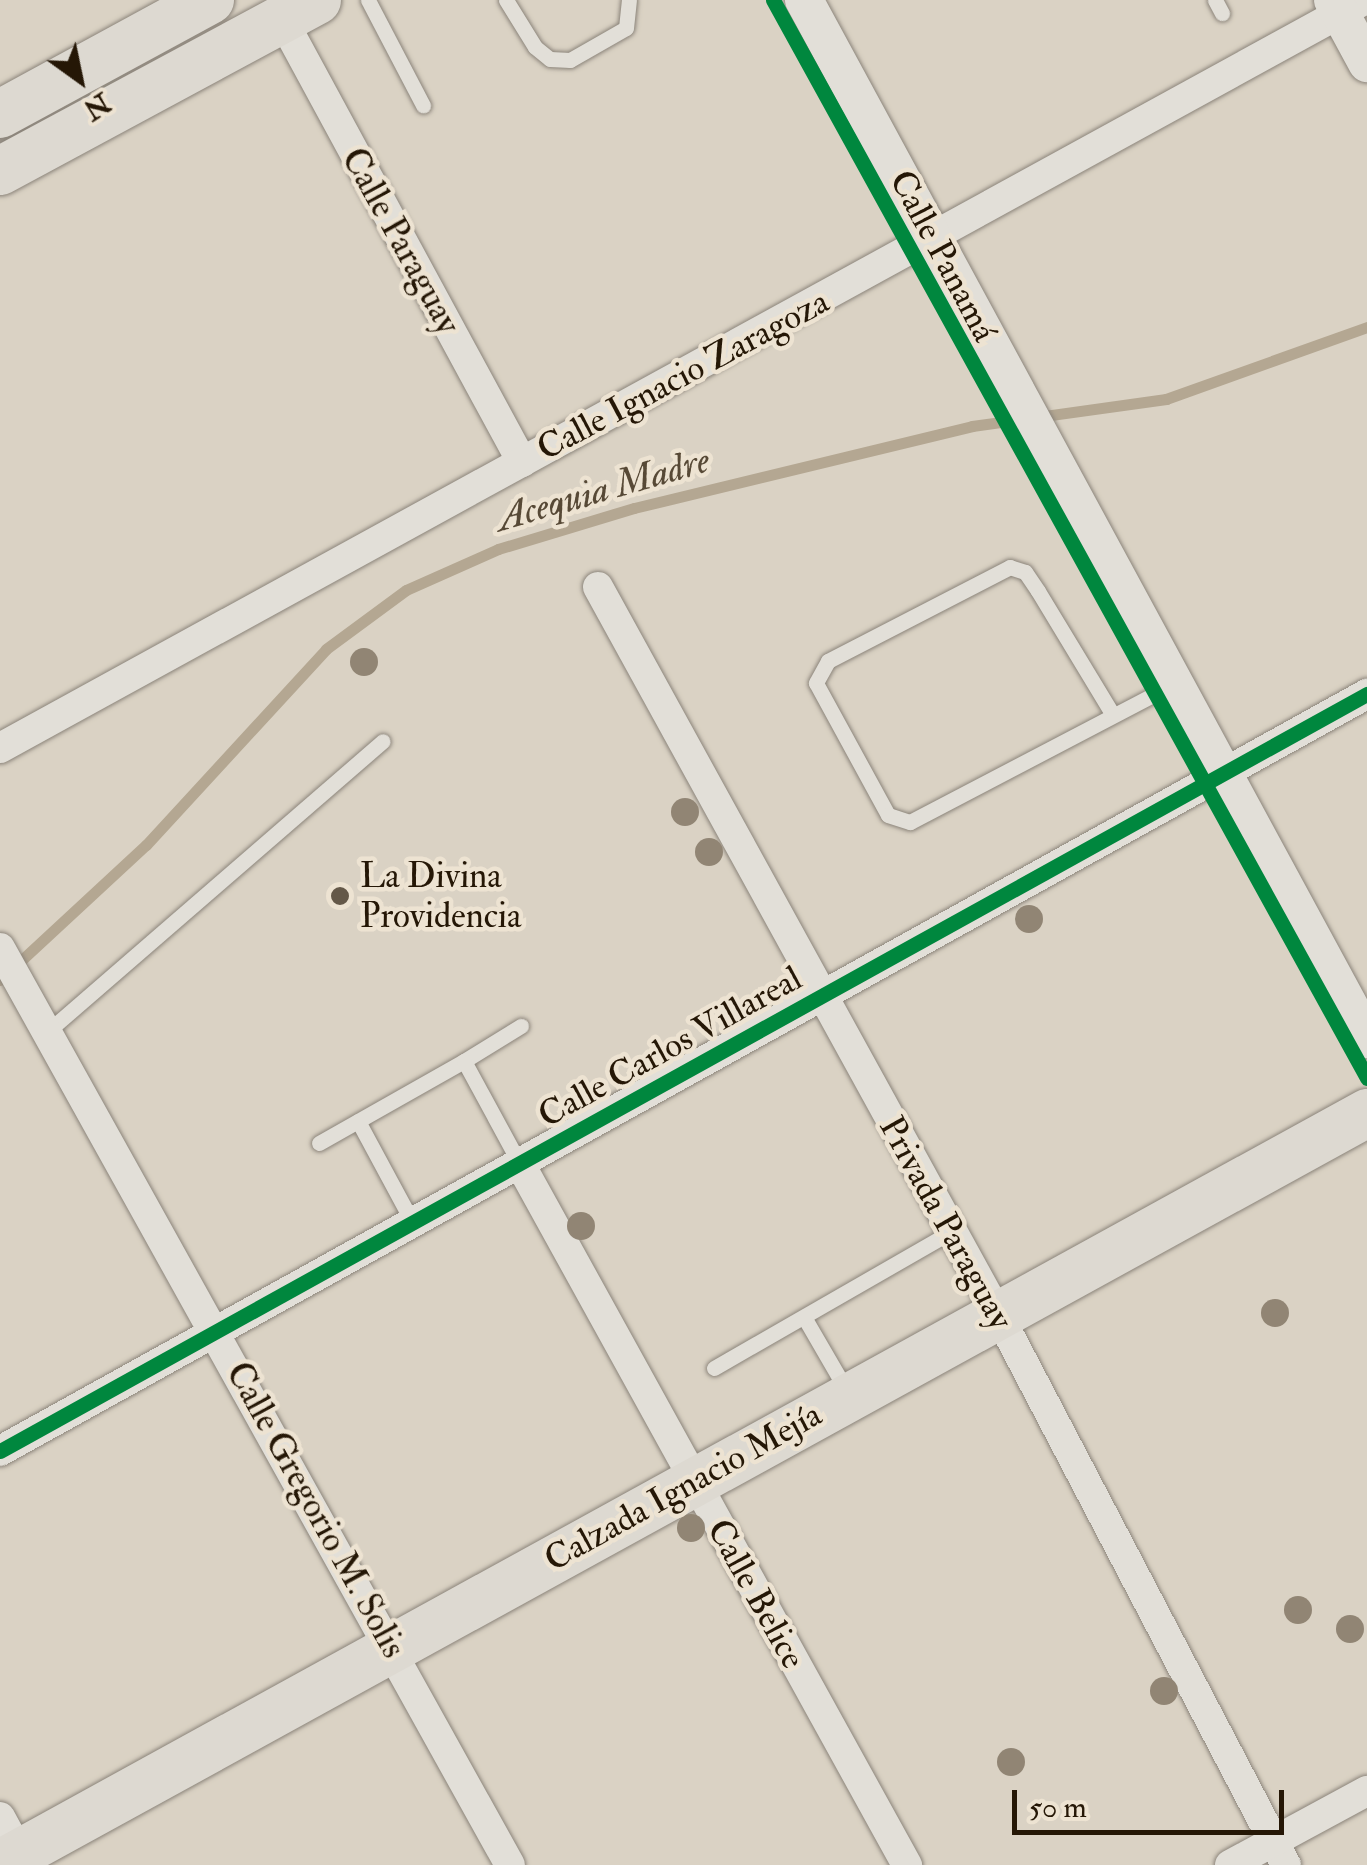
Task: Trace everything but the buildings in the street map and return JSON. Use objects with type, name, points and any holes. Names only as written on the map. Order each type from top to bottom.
[{"type":"main road","points":[[0,114],[210,0]]},
{"type":"main road","points":[[0,170],[299,10]]},
{"type":"main road","name":"Calzada Ignacio Mejía","points":[[11,1850],[392,1647],[1367,1113]]},
{"type":"street","name":"Calle Panamá","points":[[804,0],[1367,1039]]},
{"type":"street","name":"Calle Ignacio Zaragoza","points":[[0,748],[934,239],[1346,4]]},
{"type":"street","points":[[1346,4],[1367,62]]},
{"type":"street","name":"Calle Paraguay","points":[[299,10],[522,462]]},
{"type":"street","name":"Privada Paraguay","points":[[598,587],[820,998],[999,1316],[1279,1853]]},
{"type":"street","name":"Calle Carlos Villareal","points":[[0,1451],[220,1334],[1367,694]]},
{"type":"street","name":"Calle Gregorio M. Solis","points":[[0,948],[220,1334],[510,1865]]},
{"type":"street","name":"Calle Belice","points":[[520,1164],[907,1865]]},
{"type":"street","points":[[1230,1865],[1279,1853],[1367,1791]]},
{"type":"lane","points":[[368,0],[422,105]]},
{"type":"lane","points":[[506,0],[535,47],[550,60],[570,60],[626,28],[629,0]]},
{"type":"lane","points":[[1112,715],[1038,591],[1024,572],[1010,568],[828,661],[816,683],[888,815],[900,822],[929,816],[1174,684]]},
{"type":"lane","points":[[48,1032],[384,741]]},
{"type":"lane","points":[[318,1142],[521,1026]]},
{"type":"lane","points":[[464,1060],[520,1164]]},
{"type":"lane","points":[[358,1121],[414,1224]]},
{"type":"lane","points":[[714,1368],[952,1231]]},
{"type":"lane","points":[[804,1317],[850,1397]]},
{"type":"waterway","name":"Acequia Madre","points":[[0,980],[146,845],[326,649],[406,590],[498,549],[634,508],[972,426],[1166,399],[1367,327]]},
{"type":"cycle path","points":[[773,0],[1367,1078]]},
{"type":"cycle path","points":[[0,1451],[1367,694]]},
{"type":"place","name":"La Divina Providencia","points":[[340,896]]}]
